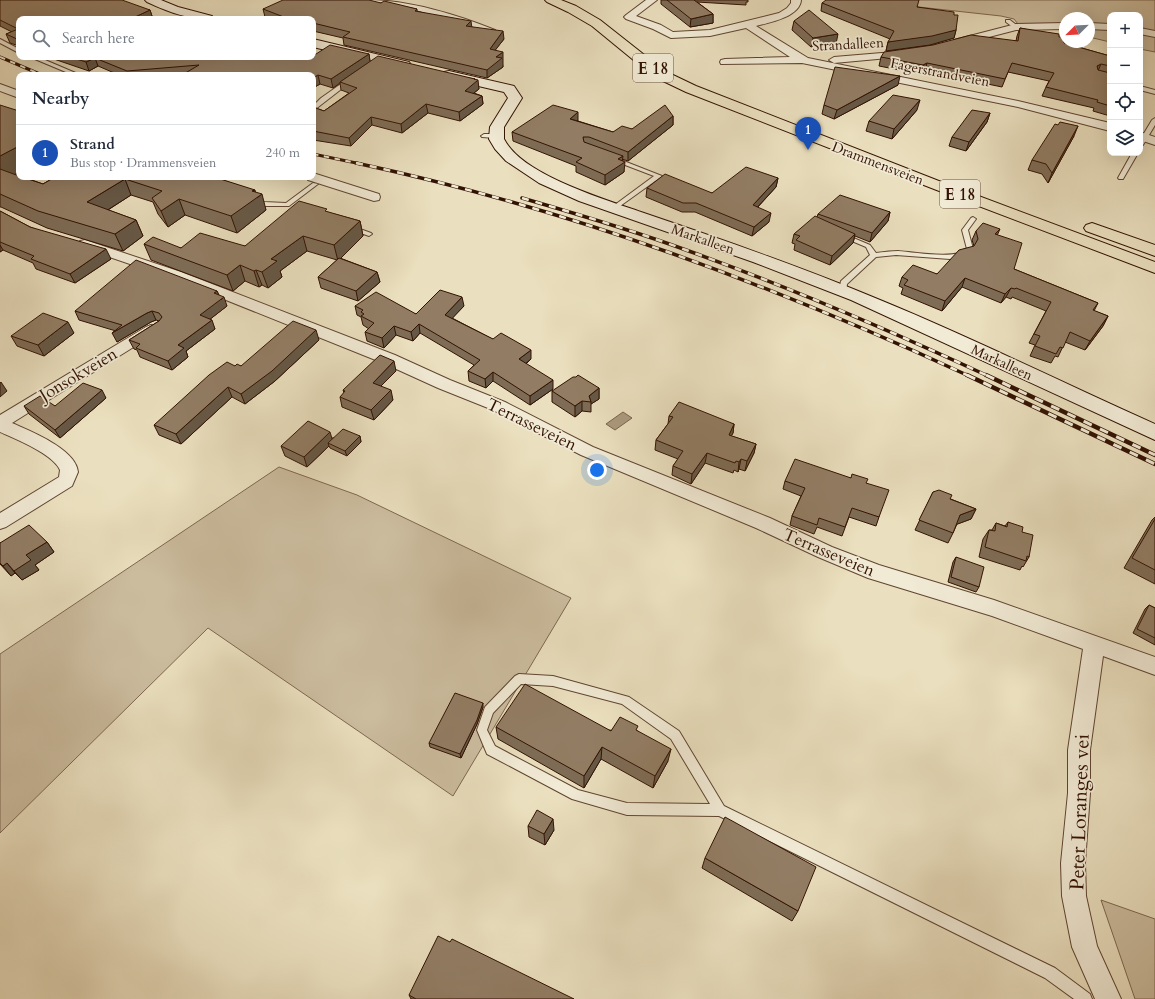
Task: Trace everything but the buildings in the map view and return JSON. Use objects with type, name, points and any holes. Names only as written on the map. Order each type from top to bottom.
[{"type":"highway","name":"Drammensveien","points":[[551,0],[585,16],[657,71],[697,92],[931,184],[1155,268]]},
{"type":"highway","points":[[578,0],[601,11]]},
{"type":"highway","name":"E 18","points":[[624,20],[630,31]]},
{"type":"highway","name":"Drammensveien","points":[[706,82],[837,133],[1037,207]]},
{"type":"highway","points":[[1081,224],[1155,251]]},
{"type":"main road","points":[[151,0],[174,10],[197,16]]},
{"type":"main road","points":[[316,44],[377,62],[413,67]]},
{"type":"main road","name":"Markalleen","points":[[434,72],[509,89],[515,98],[490,136],[505,151],[537,175],[574,193],[750,255],[843,290],[1155,433]]},
{"type":"street","points":[[374,0],[462,20],[491,32]]},
{"type":"street","points":[[624,20],[652,0]]},
{"type":"street","points":[[748,25],[782,15],[790,10],[796,3],[796,0]]},
{"type":"street","name":"E 18","points":[[624,20],[657,26],[671,35],[710,33],[748,25]]},
{"type":"street","points":[[946,45],[1012,24],[1059,26]]},
{"type":"street","name":"Fagerstrandveien","points":[[748,25],[802,60],[1018,104],[1107,126]]},
{"type":"street","points":[[1095,26],[1107,27]]},
{"type":"street","points":[[1143,32],[1155,34]]},
{"type":"street","name":"Strandalleen","points":[[725,62],[825,60],[916,52]]},
{"type":"street","points":[[0,87],[16,94]]},
{"type":"street","points":[[314,180],[374,197]]},
{"type":"street","name":"Terrasseveien","points":[[70,240],[176,275],[389,359],[444,384],[499,406],[587,451],[763,523],[825,552],[875,572],[994,608],[1155,666]]},
{"type":"street","name":"Jonsokveien","points":[[0,424],[157,326]]},
{"type":"street","name":"Jonsokveien","points":[[0,424],[28,437],[59,456],[68,465],[69,473],[66,481],[0,522]]},
{"type":"street","name":"Peter Loranges vei","points":[[1094,644],[1079,750],[1078,793],[1073,863],[1074,889],[1085,947],[1108,999]]},
{"type":"lane","points":[[0,41],[16,49]]},
{"type":"lane","points":[[40,60],[70,72]]},
{"type":"lane","points":[[316,106],[323,99],[356,76]]},
{"type":"lane","points":[[1143,89],[1155,92]]},
{"type":"lane","points":[[1145,140],[1155,120]]},
{"type":"lane","points":[[1121,178],[1133,156]]},
{"type":"lane","points":[[608,157],[659,176],[614,208]]},
{"type":"lane","points":[[286,205],[314,180]]},
{"type":"lane","points":[[250,200],[264,204],[286,205],[294,208]]},
{"type":"lane","points":[[843,290],[844,283],[874,255],[896,253],[950,257],[967,253],[970,249],[965,230],[973,219]]},
{"type":"lane","points":[[346,226],[369,234]]},
{"type":"lane","points":[[832,231],[868,246],[874,255]]},
{"type":"lane","points":[[720,810],[675,735],[625,700],[553,681],[519,679],[490,710],[482,730],[491,750],[576,795],[627,809],[720,810],[1050,973],[1085,999]]},
{"type":"shaded area","points":[[855,0],[1155,0],[1155,52],[1143,50],[1143,12],[1107,12],[1107,41],[1095,38],[1095,12],[1059,12],[1059,30],[1041,26],[1018,24],[1014,19],[1001,16]]},
{"type":"shaded area","points":[[623,412],[632,418],[615,430],[606,424]]},
{"type":"shaded area","points":[[279,467],[357,495],[571,598],[453,796],[208,628],[0,833],[0,654]]},
{"type":"shaded area","points":[[1101,900],[1155,919],[1155,999],[1135,999]]},
{"type":"railway","points":[[0,57],[35,72]]},
{"type":"railway","points":[[316,155],[361,164]]},
{"type":"railway","points":[[356,163],[436,182],[514,203],[592,226],[668,252],[820,310],[969,376]]},
{"type":"railway","points":[[522,198],[625,229],[724,264],[914,342],[988,376]]},
{"type":"railway","points":[[967,375],[1155,464]]},
{"type":"railway","points":[[986,375],[1155,455]]},
{"type":"place","name":"Strand","points":[[808,150]]}]
